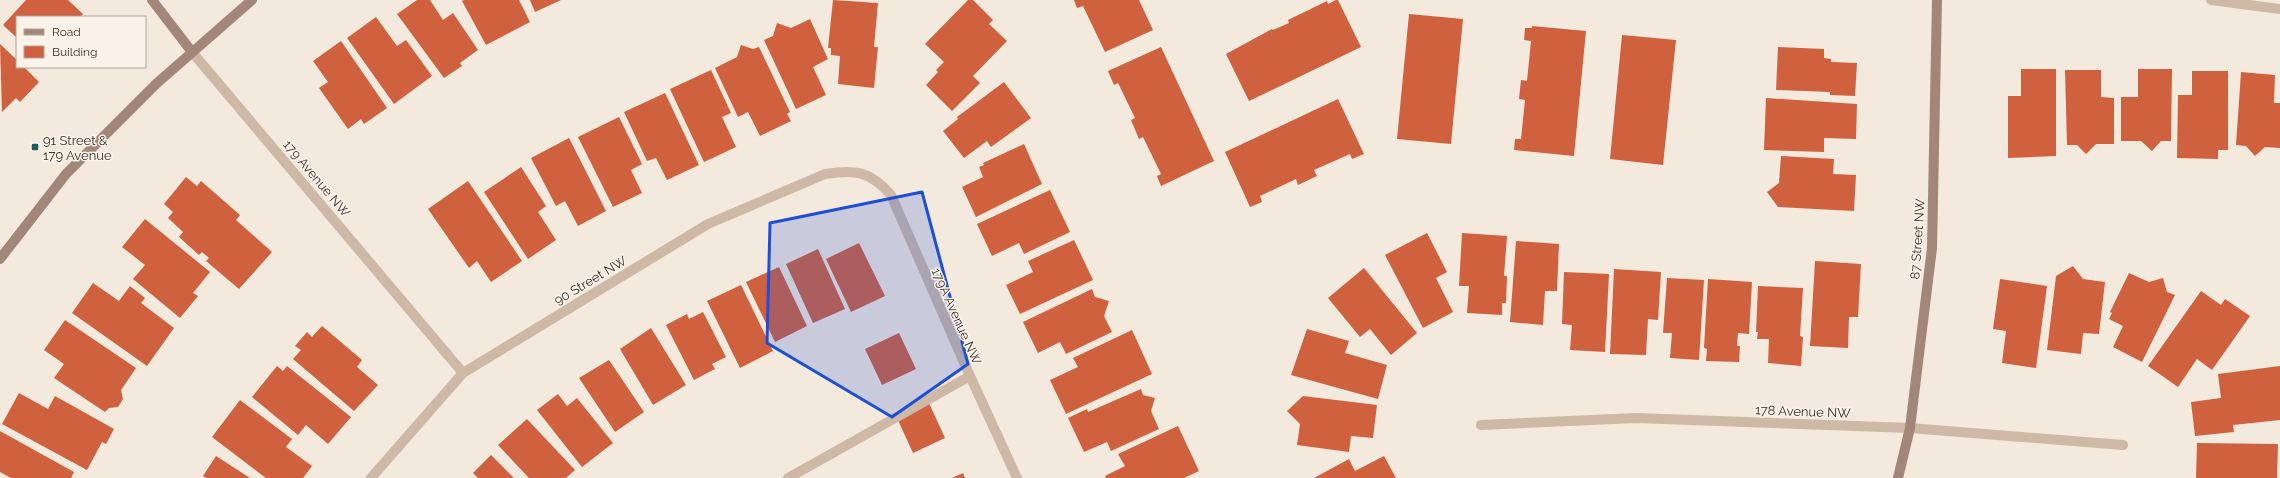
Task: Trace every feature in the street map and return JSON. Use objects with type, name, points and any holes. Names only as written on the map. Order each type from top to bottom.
[{"type":"street","name":"179 Avenue NW","points":[[152,0],[192,52],[463,372]]},
{"type":"street","points":[[0,259],[66,174],[156,84],[252,0]]},
{"type":"street","name":"87 Street NW","points":[[1898,478],[1910,428],[1932,248],[1937,0]]},
{"type":"street","points":[[2211,0],[2280,9]]},
{"type":"street","name":"90 Street NW","points":[[371,478],[463,372],[708,224],[825,174],[843,171],[864,173]]},
{"type":"street","name":"179A Avenue NW","points":[[864,173],[880,183],[891,195],[970,376],[1017,478]]},
{"type":"street","points":[[788,478],[970,376]]},
{"type":"street","name":"178 Avenue NW","points":[[1481,425],[1636,418],[1910,428],[2123,445]]},
{"type":"highlighted area","points":[[922,192],[968,364],[892,417],[767,343],[770,223]]},
{"type":"building","points":[[26,0],[68,0],[83,14],[81,16],[16,16],[16,37],[3,25]]},
{"type":"building","points":[[417,0],[430,0],[443,20],[453,13],[478,50],[460,63],[462,66],[444,78],[397,14]]},
{"type":"building","points":[[519,0],[530,22],[486,45],[462,1]]},
{"type":"building","points":[[530,0],[561,0],[535,12]]},
{"type":"building","points":[[833,0],[878,3],[874,47],[878,47],[874,88],[838,84],[840,56],[831,55],[831,48],[828,48]]},
{"type":"building","points":[[968,0],[973,0],[993,20],[989,24],[1007,41],[973,76],[980,83],[952,111],[926,85],[938,72],[936,70],[944,62],[925,44]]},
{"type":"building","points":[[1074,0],[1139,0],[1153,30],[1105,52],[1083,6],[1077,8]]},
{"type":"building","points":[[1338,0],[1361,47],[1249,101],[1226,54],[1272,29],[1273,30],[1289,23],[1288,20],[1327,1],[1328,4]]},
{"type":"building","points":[[1409,14],[1463,19],[1451,144],[1397,139]]},
{"type":"building","points":[[376,17],[397,46],[406,40],[432,76],[394,104],[347,38]]},
{"type":"building","points":[[810,19],[828,59],[813,67],[826,95],[796,109],[764,40],[773,36],[777,23],[791,28]]},
{"type":"building","points":[[1532,26],[1586,31],[1574,156],[1514,150],[1515,139],[1521,139],[1525,100],[1519,99],[1521,80],[1527,81],[1531,41],[1524,40],[1525,28],[1532,28]]},
{"type":"building","points":[[1622,35],[1676,40],[1663,165],[1610,159]]},
{"type":"building","points":[[341,41],[387,108],[364,124],[361,119],[348,129],[319,88],[328,82],[313,61]]},
{"type":"building","points":[[0,44],[16,59],[16,68],[25,68],[39,82],[20,102],[16,98],[2,112]]},
{"type":"building","points":[[741,45],[753,49],[759,47],[790,112],[787,114],[791,121],[760,136],[748,112],[738,117],[715,68],[737,57]]},
{"type":"building","points":[[1161,47],[1214,161],[1161,186],[1157,176],[1161,174],[1143,137],[1139,139],[1131,120],[1135,118],[1118,83],[1114,85],[1108,71]]},
{"type":"building","points":[[1778,47],[1824,49],[1824,58],[1831,59],[1831,62],[1857,63],[1855,96],[1830,95],[1830,92],[1776,90]]},
{"type":"building","points":[[2021,69],[2056,69],[2056,156],[2008,158],[2008,96],[2021,96]]},
{"type":"building","points":[[2138,69],[2172,69],[2171,141],[2161,141],[2152,151],[2141,141],[2121,141],[2121,97],[2138,97]]},
{"type":"building","points":[[711,70],[731,113],[722,117],[736,147],[704,162],[670,89]]},
{"type":"building","points":[[2065,70],[2101,70],[2101,97],[2114,98],[2114,144],[2096,144],[2086,154],[2077,145],[2067,145]]},
{"type":"building","points":[[2192,71],[2228,71],[2228,150],[2218,150],[2218,159],[2177,158],[2178,95],[2192,95]]},
{"type":"building","points":[[2241,72],[2275,75],[2274,103],[2280,103],[2280,148],[2265,147],[2255,156],[2246,146],[2236,145]]},
{"type":"building","points":[[1004,82],[1031,118],[991,147],[987,141],[964,158],[943,131],[958,119],[957,117]]},
{"type":"building","points":[[665,93],[699,165],[667,180],[656,158],[647,161],[624,112]]},
{"type":"building","points":[[1766,98],[1857,104],[1856,139],[1824,138],[1824,152],[1764,150]]},
{"type":"building","points":[[1338,99],[1364,154],[1352,159],[1350,154],[1314,170],[1317,176],[1298,185],[1296,179],[1260,196],[1262,202],[1250,207],[1225,152]]},
{"type":"building","points":[[619,117],[642,164],[631,170],[642,193],[613,207],[578,137]]},
{"type":"building","points":[[569,138],[606,211],[578,226],[565,201],[556,206],[531,158]]},
{"type":"building","points":[[1024,144],[1042,184],[976,217],[962,187],[983,177],[979,167],[984,165],[983,163]]},
{"type":"building","points":[[1781,156],[1834,159],[1833,174],[1856,175],[1854,211],[1778,207],[1767,192],[1779,183]]},
{"type":"building","points":[[521,167],[546,206],[538,212],[556,240],[528,259],[484,192]]},
{"type":"building","points":[[186,177],[197,186],[201,181],[240,215],[236,220],[272,252],[239,289],[206,261],[209,258],[202,252],[199,255],[179,237],[183,232],[168,218],[173,212],[164,204]]},
{"type":"building","points":[[468,181],[522,261],[491,282],[477,261],[469,268],[428,209]]},
{"type":"building","points":[[1050,190],[1070,232],[1024,254],[1019,243],[992,256],[977,224]]},
{"type":"building","points":[[145,219],[210,272],[193,293],[198,296],[180,318],[133,279],[145,265],[122,247]]},
{"type":"building","points":[[1427,233],[1447,272],[1436,278],[1453,312],[1423,328],[1385,255]]},
{"type":"building","points":[[1462,233],[1507,236],[1504,276],[1507,276],[1506,303],[1502,303],[1502,315],[1467,313],[1469,286],[1459,286]]},
{"type":"building","points":[[1074,240],[1093,280],[1020,314],[1006,285],[1033,272],[1028,261]]},
{"type":"building","points":[[1516,241],[1559,244],[1557,291],[1545,291],[1543,325],[1510,322]]},
{"type":"building","points":[[859,243],[885,296],[851,312],[826,259]]},
{"type":"building","points":[[818,249],[845,309],[813,323],[786,264]]},
{"type":"building","points":[[1815,261],[1861,264],[1858,317],[1849,317],[1848,348],[1810,346]]},
{"type":"building","points":[[2073,266],[2083,279],[2105,282],[2099,334],[2083,333],[2081,354],[2047,350],[2056,276]]},
{"type":"building","points":[[779,267],[807,326],[775,342],[746,282]]},
{"type":"building","points":[[1364,268],[1417,333],[1391,355],[1370,329],[1360,337],[1328,298]]},
{"type":"building","points":[[1614,269],[1661,272],[1658,320],[1648,319],[1646,355],[1610,354]]},
{"type":"building","points":[[1564,272],[1609,274],[1605,352],[1570,350],[1572,325],[1562,324]]},
{"type":"building","points":[[2129,273],[2149,282],[2163,278],[2167,292],[2175,295],[2142,362],[2113,347],[2123,326],[2109,319],[2112,313],[2110,312]]},
{"type":"building","points":[[1667,278],[1704,280],[1699,360],[1670,358],[1672,333],[1663,333]]},
{"type":"building","points":[[1708,279],[1752,282],[1749,334],[1738,333],[1737,346],[1740,346],[1739,362],[1706,361],[1707,349],[1704,348]]},
{"type":"building","points":[[2000,279],[2047,286],[2036,368],[2002,363],[2006,331],[1993,329]]},
{"type":"building","points":[[93,283],[119,301],[130,286],[145,298],[141,303],[174,328],[147,366],[72,313]]},
{"type":"building","points":[[741,285],[773,351],[740,368],[707,301]]},
{"type":"building","points":[[1758,286],[1803,288],[1800,336],[1803,337],[1801,366],[1768,363],[1769,339],[1757,339],[1758,332],[1756,332]]},
{"type":"building","points":[[1092,289],[1095,297],[1109,301],[1104,316],[1112,332],[1066,354],[1060,342],[1038,353],[1023,322]]},
{"type":"building","points":[[2201,291],[2221,305],[2225,299],[2250,316],[2212,370],[2197,359],[2178,387],[2148,366]]},
{"type":"building","points":[[703,312],[726,357],[712,364],[715,369],[694,380],[666,325],[687,314],[689,319]]},
{"type":"building","points":[[65,320],[136,368],[121,390],[123,399],[118,407],[109,408],[105,412],[54,378],[64,364],[44,350]]},
{"type":"building","points":[[322,326],[362,360],[357,367],[378,385],[354,411],[293,359],[301,350],[295,346],[307,332],[312,337]]},
{"type":"building","points":[[651,328],[686,385],[653,405],[620,349]]},
{"type":"building","points":[[1307,329],[1349,341],[1345,353],[1387,365],[1378,399],[1291,375]]},
{"type":"building","points":[[1132,330],[1152,374],[1066,414],[1050,380],[1078,367],[1073,358]]},
{"type":"building","points":[[899,333],[916,369],[882,385],[865,349]]},
{"type":"building","points":[[609,360],[644,412],[615,432],[579,378]]},
{"type":"building","points":[[277,366],[283,371],[287,366],[351,417],[328,444],[306,425],[298,435],[252,397]]},
{"type":"building","points":[[2280,366],[2280,420],[2233,425],[2234,432],[2195,436],[2191,402],[2221,398],[2218,374]]},
{"type":"building","points":[[1141,389],[1143,395],[1155,398],[1151,411],[1159,429],[1111,451],[1107,442],[1084,452],[1068,418],[1087,409],[1088,412]]},
{"type":"building","points":[[19,393],[48,409],[55,396],[114,429],[106,444],[102,442],[87,470],[2,424]]},
{"type":"building","points":[[558,394],[567,406],[577,398],[613,443],[582,467],[537,410]]},
{"type":"building","points":[[1303,396],[1377,405],[1373,438],[1351,436],[1349,452],[1297,445],[1300,424],[1287,411]]},
{"type":"building","points":[[240,400],[292,439],[286,447],[312,466],[303,478],[266,478],[212,437]]},
{"type":"building","points":[[929,403],[945,438],[913,453],[897,418]]},
{"type":"building","points":[[527,419],[575,470],[566,478],[529,478],[498,445]]},
{"type":"building","points":[[1178,426],[1199,471],[1184,478],[1106,478],[1105,476],[1125,466],[1118,454]]},
{"type":"building","points":[[0,431],[74,472],[71,478],[11,478],[0,472]]},
{"type":"building","points":[[2197,443],[2278,444],[2277,478],[2196,478]]},
{"type":"building","points":[[491,455],[514,478],[478,478],[473,473]]},
{"type":"building","points":[[216,456],[250,478],[206,478],[203,476]]},
{"type":"building","points":[[1384,456],[1396,478],[1314,478],[1349,459],[1355,471]]},
{"type":"building","points":[[963,473],[965,478],[952,478]]},
{"type":"place","name":"91 Street & 179 Avenue","points":[[35,147]]}]
